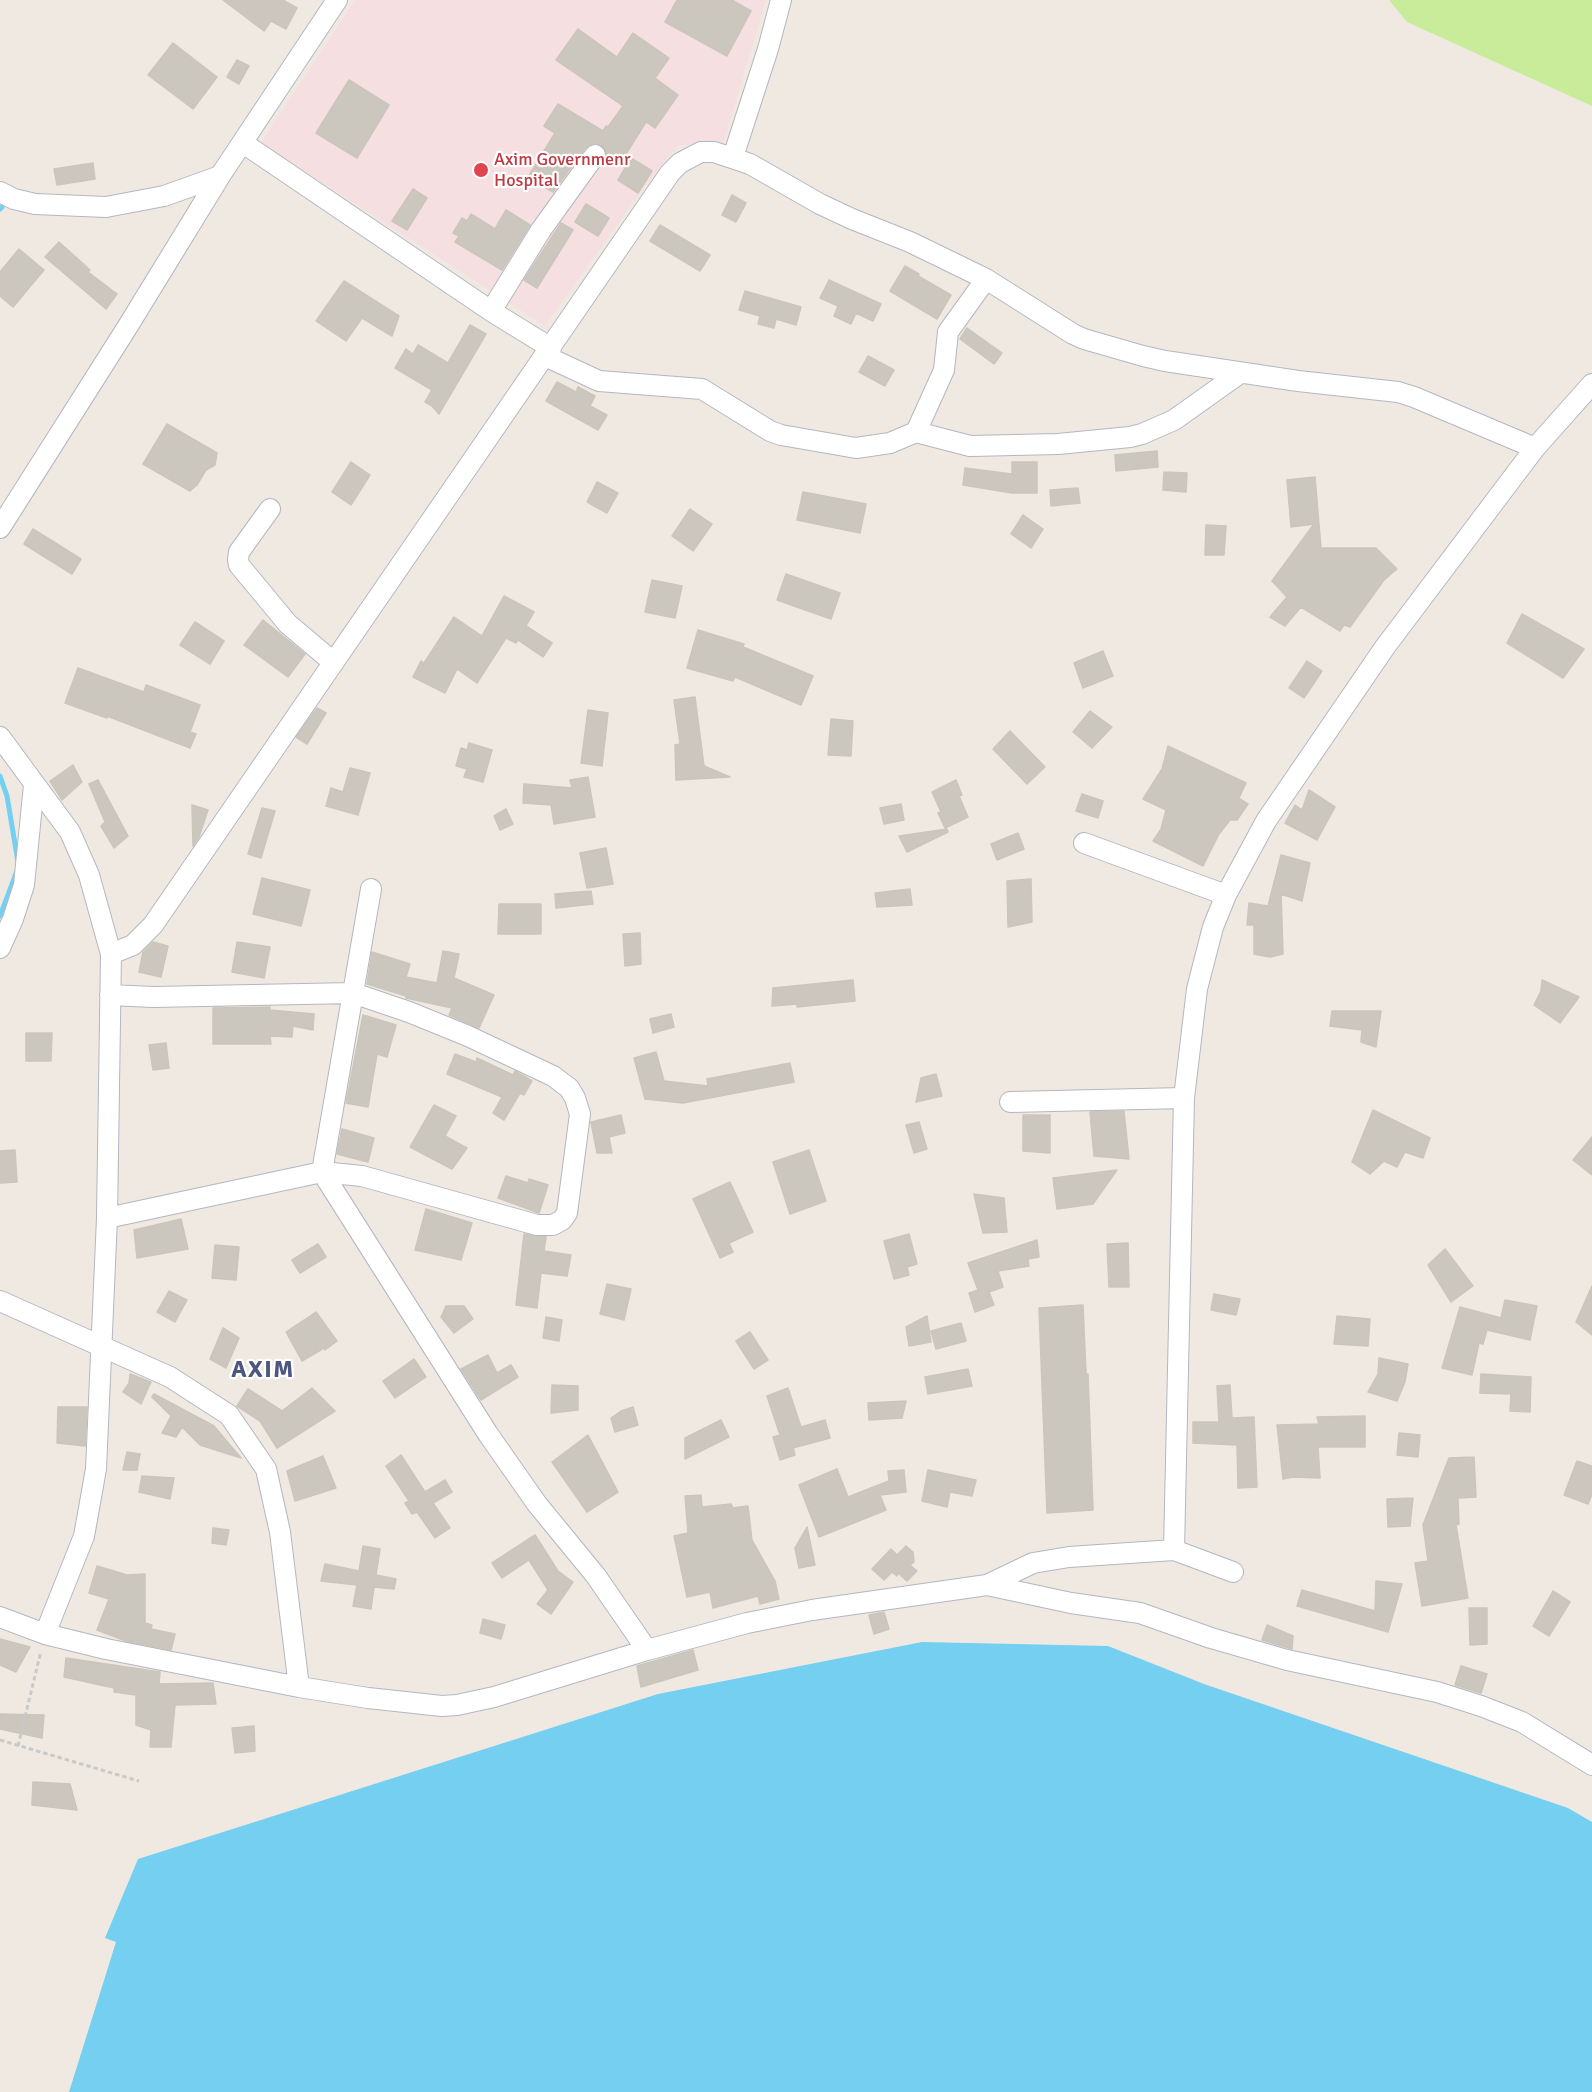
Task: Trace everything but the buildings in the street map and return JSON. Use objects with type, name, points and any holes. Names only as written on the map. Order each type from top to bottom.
[{"type":"street","points":[[0,528],[220,176],[337,0]]},
{"type":"street","points":[[733,157],[768,49],[781,0]]},
{"type":"street","points":[[243,143],[548,352],[598,381],[702,389],[759,426],[781,435],[856,448],[890,443],[915,432],[970,446],[1058,444],[1130,437],[1151,431],[1174,420],[1240,373]]},
{"type":"street","points":[[111,954],[133,945],[153,925],[669,173],[680,163],[702,153],[714,152],[750,164],[820,204],[910,242],[986,279],[1084,339],[1143,356],[1240,373],[1398,392],[1535,448]]},
{"type":"street","points":[[491,311],[541,230],[595,155]]},
{"type":"street","points":[[0,192],[14,199],[35,204],[106,207],[164,196],[220,176]]},
{"type":"street","points":[[915,432],[944,370],[948,332],[986,279]]},
{"type":"street","points":[[1174,1550],[1184,1098],[1197,989],[1213,927],[1226,895],[1266,821],[1385,647],[1535,448],[1592,384]]},
{"type":"street","points":[[270,509],[239,552],[239,565],[288,624],[333,662]]},
{"type":"street","points":[[0,737],[70,832],[89,875],[111,954],[107,1218],[96,1469],[84,1536],[45,1634]]},
{"type":"street","points":[[0,948],[13,919],[24,885],[34,785]]},
{"type":"street","points":[[1084,843],[1226,895]]},
{"type":"street","points":[[371,890],[322,1172],[488,1434],[537,1504],[596,1576],[647,1650]]},
{"type":"street","points":[[107,1218],[322,1172],[362,1176],[537,1225],[553,1225],[567,1213],[580,1114],[569,1088],[553,1076],[468,1036],[409,1012],[353,993],[153,997],[110,995]]},
{"type":"street","points":[[1010,1102],[1184,1098]]},
{"type":"street","points":[[0,1301],[170,1377],[229,1415],[266,1469],[280,1532],[299,1687]]},
{"type":"street","points":[[0,1617],[45,1634],[106,1649],[299,1687],[412,1704],[457,1705],[494,1697],[647,1650],[747,1623],[812,1610],[987,1585],[1033,1563],[1069,1557],[1174,1550],[1233,1572]]},
{"type":"street","points":[[987,1585],[1071,1603],[1140,1613],[1211,1638],[1287,1660],[1448,1695],[1522,1722],[1592,1765]]},
{"type":"path","points":[[18,1746],[45,1634]]},
{"type":"path","points":[[0,1740],[139,1781]]},
{"type":"shaded area","name":"Axim Governmenr Hospital","points":[[355,0],[766,0],[723,144],[678,145],[639,194],[545,326],[261,143]]},
{"type":"green space","points":[[1389,0],[1592,0],[1592,106],[1407,22]]},
{"type":"water","points":[[922,1642],[1108,1646],[1204,1684],[1568,1808],[1592,1822],[1592,2092],[69,2092],[116,1942],[105,1938],[138,1859],[658,1694]]},
{"type":"waterway","points":[[0,776],[7,796],[18,862]]},
{"type":"waterway","points":[[0,916],[17,871]]},
{"type":"place","name":"Axim Governmenr Hospital","points":[[481,170]]},
{"type":"district","name":"AXIM","points":[[263,1371]]}]
